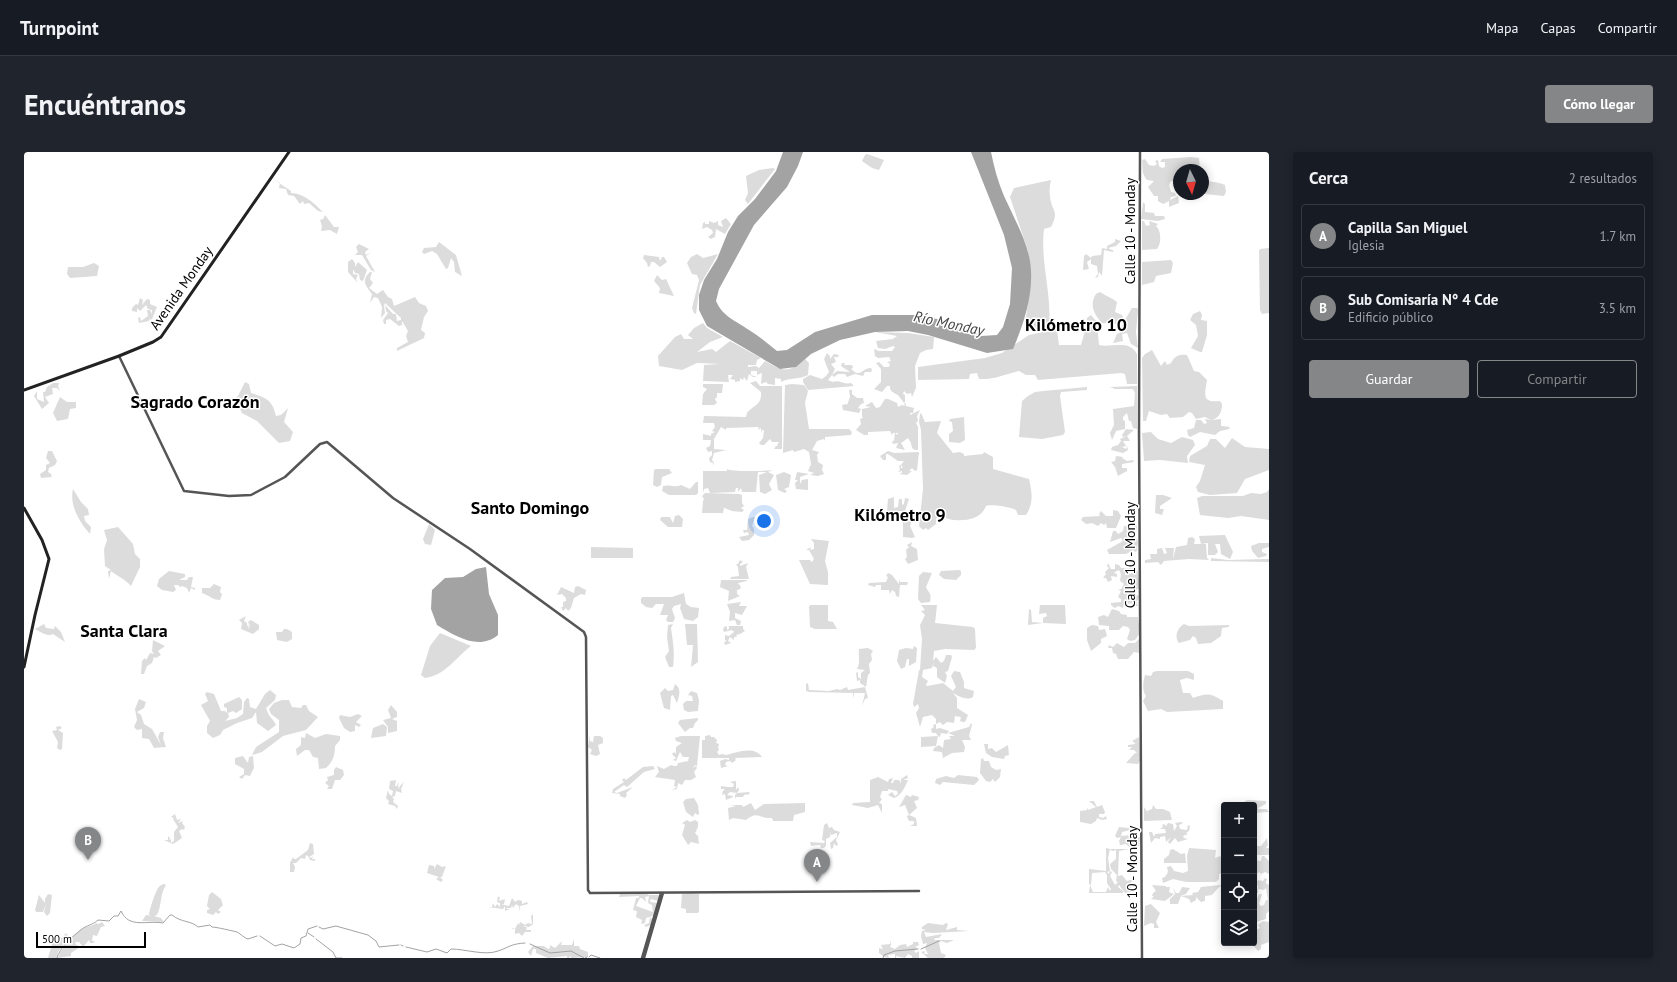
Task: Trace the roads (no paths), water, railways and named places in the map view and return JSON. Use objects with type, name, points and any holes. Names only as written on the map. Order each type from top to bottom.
[{"type":"main road","name":"Avenida Monday","points":[[24,390],[119,356],[153,342],[165,332],[289,152]]},
{"type":"main road","points":[[24,508],[42,540],[49,560],[34,615],[24,667]]},
{"type":"street","name":"Calle 10 - Monday","points":[[1140,152],[1139,430],[1142,958]]},
{"type":"street","points":[[119,356],[184,492],[229,496],[251,495],[282,480],[320,444],[327,442],[393,498],[505,574],[584,632],[586,637],[588,890],[591,893],[919,891]]},
{"type":"street","points":[[643,958],[662,893]]},
{"type":"water","name":"Río Monday","points":[[783,152],[803,152],[798,166],[787,187],[754,225],[719,289],[716,301],[726,315],[777,351],[787,350],[815,332],[872,315],[915,315],[948,321],[981,336],[997,335],[1003,327],[1010,304],[1012,268],[1004,235],[971,152],[991,152],[996,174],[1024,241],[1031,268],[1028,304],[1022,327],[1013,349],[987,353],[928,335],[908,331],[875,332],[840,340],[811,354],[796,367],[780,369],[707,326],[699,310],[699,295],[704,280],[717,259],[728,232],[738,216],[755,199],[776,171]]},
{"type":"water","points":[[486,567],[489,594],[498,615],[498,635],[491,640],[475,642],[459,637],[437,625],[431,609],[432,590],[445,578],[463,577],[476,569]]},
{"type":"waterway","points":[[57,958],[64,946],[82,929],[98,920],[109,921],[114,916],[118,916],[121,911],[124,917],[139,923],[163,923],[170,915],[172,915],[198,927],[210,925],[212,927],[237,932],[248,939],[257,936]]},
{"type":"waterway","points":[[260,936],[275,946],[282,944],[294,948],[300,944],[301,938],[306,936],[308,929],[317,926]]},
{"type":"waterway","points":[[319,927],[323,929],[336,926],[368,935],[376,941],[379,947],[399,945]]},
{"type":"waterway","points":[[308,933],[314,937]]},
{"type":"waterway","points":[[316,939],[333,952],[336,958],[342,958]]},
{"type":"waterway","points":[[921,949],[939,941]]},
{"type":"waterway","points":[[406,947],[427,952],[436,949],[447,953],[451,949],[457,949],[487,953],[498,951],[516,944],[525,943]]},
{"type":"waterway","points":[[530,944],[550,953],[571,951],[584,958]]},
{"type":"waterway","points":[[883,958],[884,955],[895,951],[918,949]]},
{"type":"waterway","points":[[589,957],[591,955],[600,958]]},
{"type":"place","name":"Sub Comisaría N° 4 Cde","points":[[88,860]]},
{"type":"place","name":"Capilla San Miguel","points":[[817,882]]},
{"type":"district","name":"Kilómetro 10","points":[[1076,324]]},
{"type":"district","name":"Sagrado Corazón","points":[[195,401]]},
{"type":"district","name":"Santo Domingo","points":[[530,507]]},
{"type":"district","name":"Kilómetro 9","points":[[900,514]]},
{"type":"district","name":"Santa Clara","points":[[124,630]]}]
